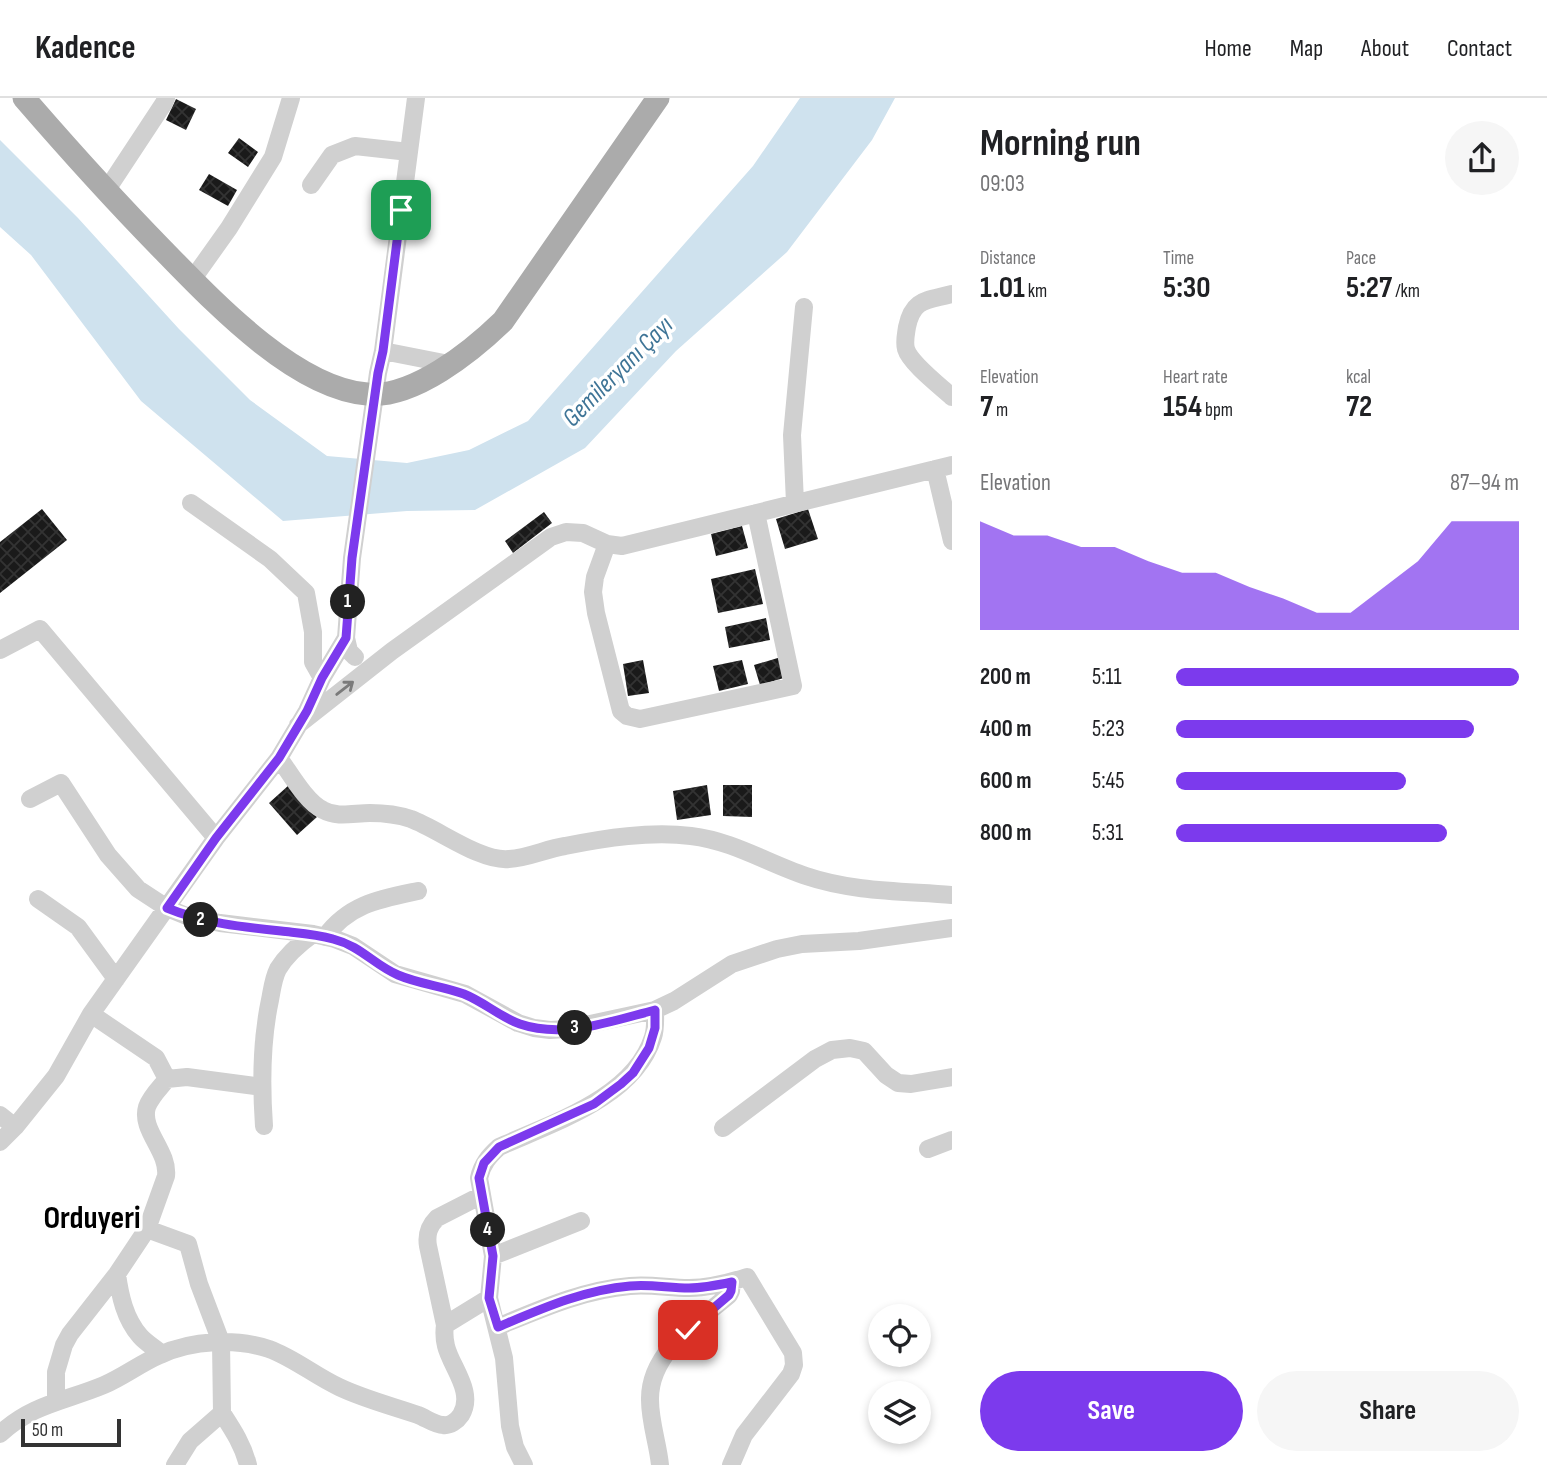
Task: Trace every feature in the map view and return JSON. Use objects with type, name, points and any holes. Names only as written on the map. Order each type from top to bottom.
[{"type":"main road","points":[[23,98],[106,191],[225,312],[300,370],[338,387],[368,394],[393,393],[415,386],[482,342],[503,321],[658,98]]},
{"type":"street","points":[[106,191],[166,98]]},
{"type":"street","points":[[192,280],[229,228],[273,157],[291,98]]},
{"type":"street","points":[[355,657],[349,651],[346,638],[352,558],[383,351],[416,98]]},
{"type":"street","points":[[311,185],[332,155],[355,146],[409,152]]},
{"type":"street","points":[[952,294],[924,301],[915,307],[910,316],[905,341],[909,357],[952,397]]},
{"type":"street","points":[[795,503],[792,435],[804,307]]},
{"type":"street","points":[[383,351],[449,364]]},
{"type":"street","points":[[299,725],[392,651],[551,537],[566,532],[583,533],[607,544],[622,546],[943,467],[952,541]]},
{"type":"street","points":[[191,503],[270,559],[306,593],[313,632],[313,662],[326,671]]},
{"type":"street","points":[[607,544],[595,577],[593,593],[621,711],[634,719],[653,717],[793,686],[756,513]]},
{"type":"street","points":[[0,650],[40,629],[216,838]]},
{"type":"street","points":[[0,1142],[55,1076],[90,1014],[216,838],[279,758],[346,638]]},
{"type":"street","points":[[326,671],[348,656],[365,661],[392,651]]},
{"type":"street","points":[[279,758],[313,803],[322,810],[343,814],[384,814],[411,819],[497,859],[509,859],[601,839],[690,836],[717,840],[805,876],[834,884],[859,889],[952,895]]},
{"type":"street","points":[[30,799],[61,783],[108,855],[138,889],[167,908],[189,918],[319,936],[353,946],[395,974],[465,994],[518,1023],[534,1028],[567,1029],[655,1010],[732,964],[764,953],[802,944],[859,941],[952,928]]},
{"type":"street","points":[[264,1126],[264,1034],[275,976],[287,956],[295,948],[319,936],[362,905],[418,891]]},
{"type":"street","points":[[38,899],[78,927],[116,979]]},
{"type":"street","points":[[524,1465],[515,1447],[510,1426],[504,1357],[489,1298],[493,1256],[480,1171],[499,1147],[594,1104],[633,1073],[653,1038],[655,1010]]},
{"type":"street","points":[[90,1014],[156,1058],[167,1079]]},
{"type":"street","points":[[723,1128],[832,1049],[850,1048],[864,1051],[886,1076],[898,1083],[911,1084],[952,1077]]},
{"type":"street","points":[[56,1401],[56,1372],[64,1345],[147,1229],[166,1177],[166,1161],[146,1117],[151,1098],[167,1079],[187,1077],[262,1087]]},
{"type":"street","points":[[0,1115],[15,1127]]},
{"type":"street","points":[[928,1149],[952,1140]]},
{"type":"street","points":[[1,1432],[29,1413],[107,1384],[162,1354],[221,1342],[271,1350],[339,1387],[441,1425],[455,1421],[461,1415],[464,1389],[446,1348],[445,1325],[427,1240],[429,1229],[437,1219],[482,1195]]},
{"type":"street","points":[[493,1256],[581,1221]]},
{"type":"street","points":[[147,1229],[188,1244],[199,1284],[221,1342],[222,1413],[237,1436],[248,1465]]},
{"type":"street","points":[[117,1274],[122,1301],[130,1321],[142,1338],[162,1354]]},
{"type":"street","points":[[498,1327],[555,1303],[605,1290],[646,1285],[689,1288],[732,1282],[747,1277],[795,1359],[791,1374],[744,1435],[731,1465]]},
{"type":"street","points":[[660,1465],[650,1404],[650,1388],[655,1375],[661,1362],[678,1340],[729,1295],[732,1282]]},
{"type":"street","points":[[445,1325],[489,1298]]},
{"type":"street","points":[[175,1465],[190,1441],[222,1413]]},
{"type":"water","name":"Gemileryanı Çayı","points":[[800,98],[895,98],[872,140],[787,252],[676,351],[585,448],[475,510],[407,511],[283,521],[141,401],[31,255],[0,227],[0,140],[78,218],[179,329],[250,400],[327,456],[407,463],[469,450],[528,421],[753,166]]},
{"type":"building","points":[[176,99],[196,109],[186,130],[166,120]]},
{"type":"building","points":[[239,138],[258,152],[248,167],[228,153]]},
{"type":"building","points":[[209,174],[237,190],[228,206],[199,190]]},
{"type":"building","points":[[42,509],[67,540],[0,593],[0,542]]},
{"type":"building","points":[[808,509],[818,539],[785,549],[776,519]]},
{"type":"building","points":[[544,512],[552,523],[513,553],[505,541]]},
{"type":"building","points":[[742,526],[748,548],[716,556],[711,534]]},
{"type":"building","points":[[755,569],[763,604],[718,613],[711,579]]},
{"type":"building","points":[[766,618],[770,640],[729,648],[725,627]]},
{"type":"building","points":[[781,657],[787,677],[760,685],[754,665]]},
{"type":"building","points":[[643,660],[649,693],[628,696],[623,664]]},
{"type":"building","points":[[742,660],[748,684],[719,691],[713,666]]},
{"type":"building","points":[[289,785],[317,817],[297,835],[269,803]]},
{"type":"building","points":[[707,785],[711,815],[677,820],[673,791]]},
{"type":"building","points":[[723,785],[752,785],[752,817],[723,816]]},
{"type":"district","name":"Orduyeri","points":[[92,1217]]},
{"type":"route","points":[[401,210],[352,558],[346,638],[279,758],[216,838],[167,908],[189,918],[335,939],[366,953],[395,974],[465,994],[518,1023],[534,1028],[567,1029],[655,1010],[655,1028],[649,1048],[633,1073],[621,1084],[594,1104],[499,1147],[484,1163],[479,1178],[493,1256],[489,1298],[498,1327],[555,1303],[597,1291],[646,1285],[689,1288],[732,1282],[729,1295],[688,1330]]}]
